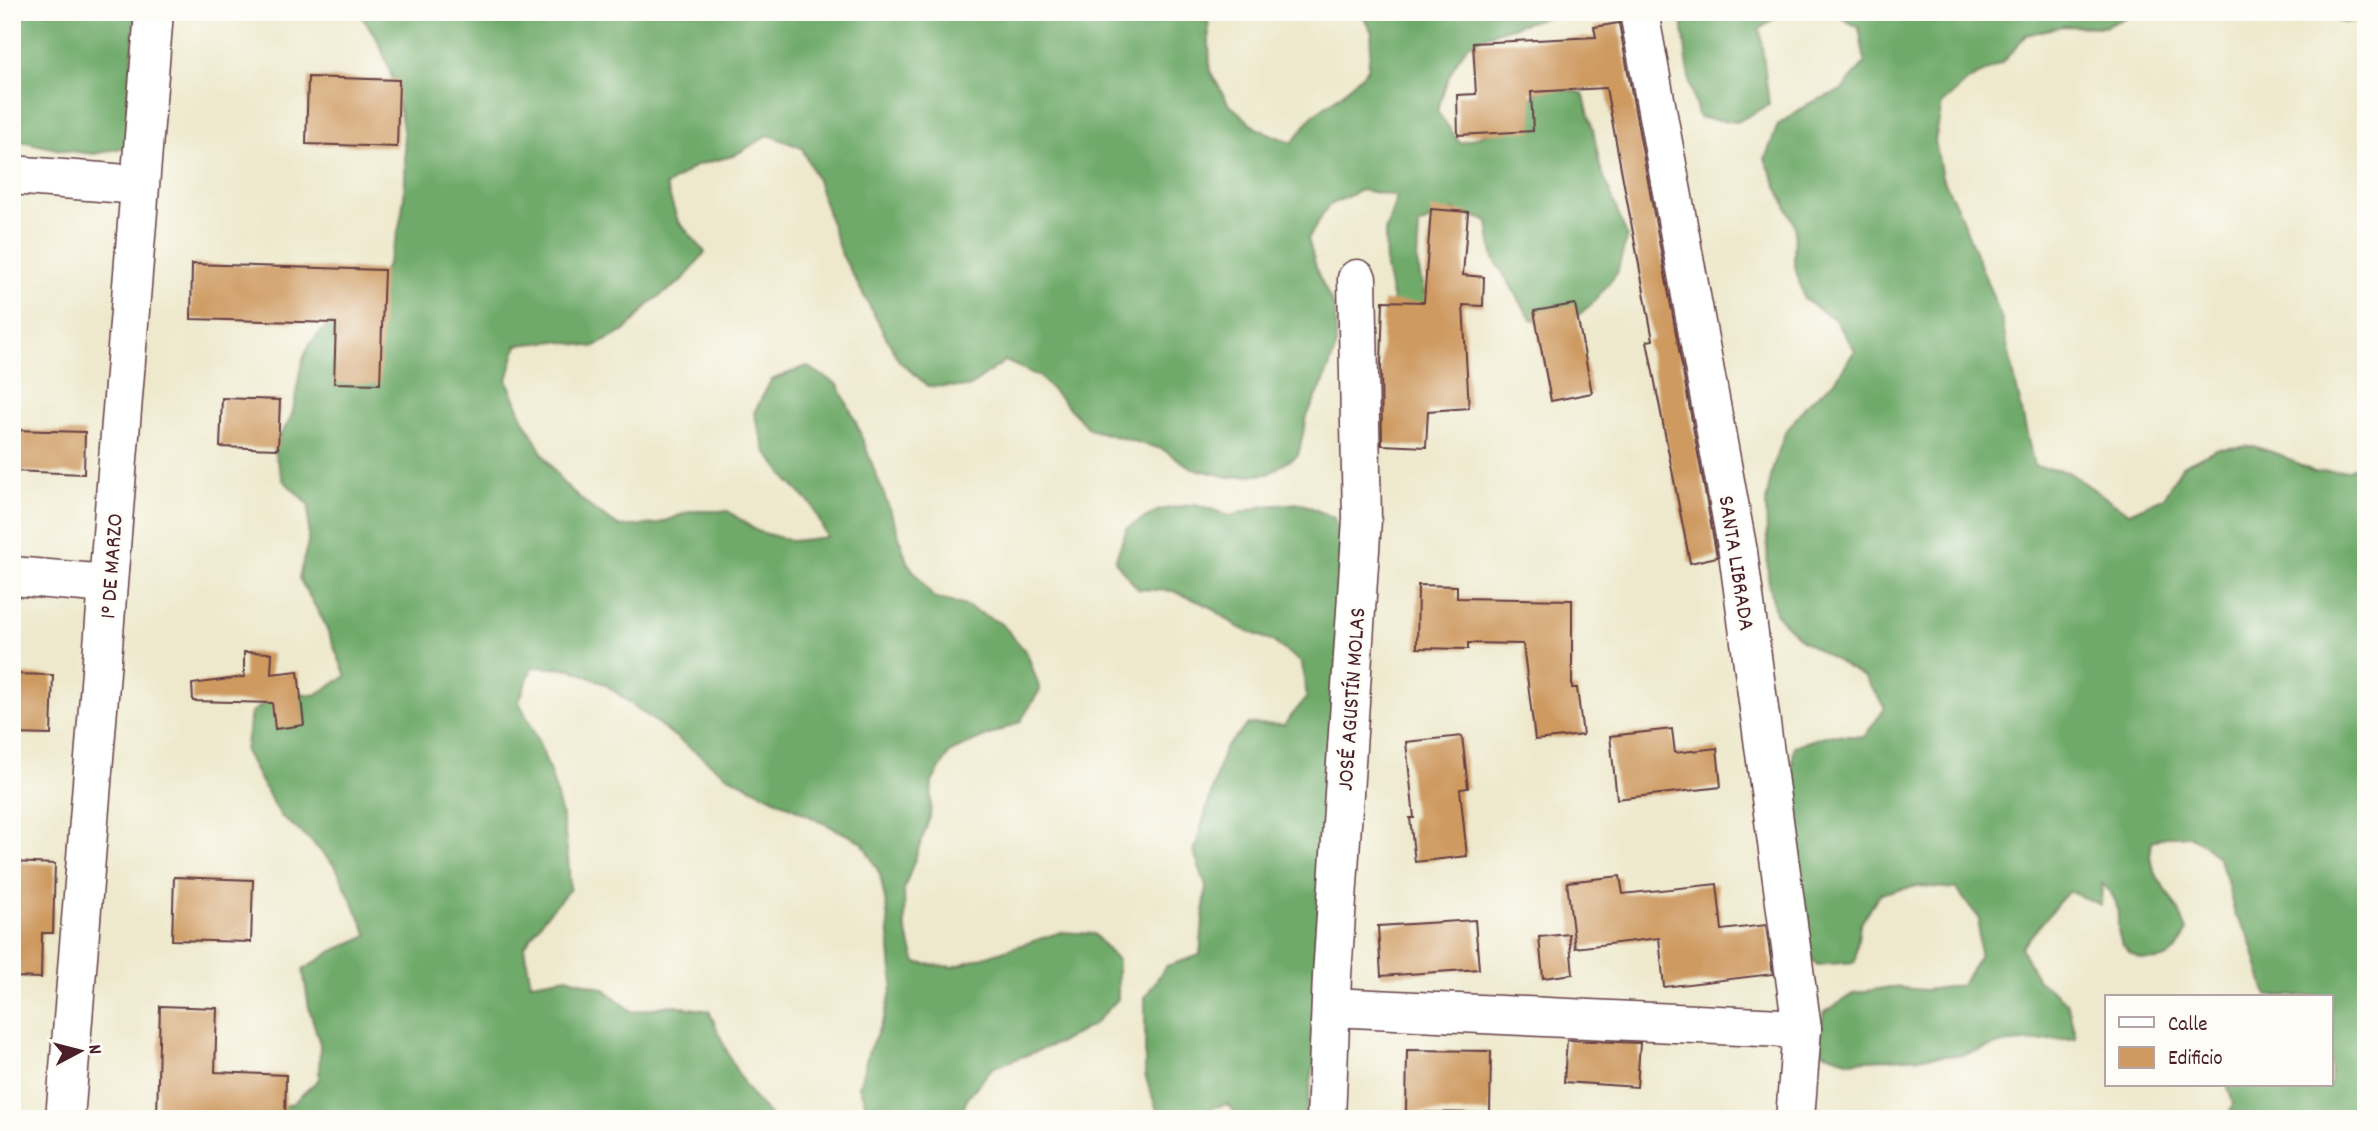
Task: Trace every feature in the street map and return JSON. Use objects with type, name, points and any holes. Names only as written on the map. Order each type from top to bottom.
[{"type":"street","name":"1° DE MARZO","points":[[65,1119],[154,12]]},
{"type":"street","name":"SANTA LIBRADA","points":[[1639,12],[1738,552],[1801,1029],[1795,1119]]},
{"type":"street","points":[[12,176],[139,185]]},
{"type":"street","name":"JOSÉ AGUSTÍN MOLAS","points":[[1326,1119],[1362,519],[1357,279]]},
{"type":"street","points":[[12,576],[108,584]]},
{"type":"street","points":[[1331,1007],[1801,1029]]},
{"type":"green space","points":[[12,12],[135,12],[126,147],[94,154],[12,139]]},
{"type":"green space","points":[[358,12],[1208,12],[1210,71],[1228,103],[1256,128],[1292,143],[1313,115],[1342,94],[1368,69],[1372,32],[1361,12],[1568,12],[1485,36],[1466,48],[1448,78],[1437,111],[1460,143],[1494,131],[1546,85],[1583,93],[1600,166],[1627,236],[1617,273],[1594,302],[1566,325],[1531,319],[1493,257],[1488,221],[1453,210],[1419,225],[1417,262],[1426,301],[1413,335],[1394,305],[1386,269],[1385,232],[1397,196],[1361,190],[1328,206],[1308,239],[1318,274],[1335,309],[1336,348],[1307,416],[1298,455],[1268,474],[1228,477],[1192,468],[1162,449],[1089,429],[1039,376],[1005,361],[969,387],[928,386],[899,361],[840,251],[817,180],[802,148],[769,135],[733,156],[697,165],[666,186],[678,221],[705,252],[682,281],[651,302],[625,331],[593,347],[557,341],[517,345],[507,380],[522,416],[562,482],[589,506],[620,527],[657,524],[691,511],[728,511],[757,531],[792,541],[827,537],[812,505],[787,480],[765,450],[754,413],[771,380],[807,366],[838,385],[855,420],[907,562],[933,597],[966,606],[1002,624],[1027,653],[1040,690],[1020,722],[950,752],[932,782],[930,817],[904,889],[905,927],[916,963],[953,967],[1061,932],[1094,934],[1118,961],[1118,999],[1093,1025],[1061,1042],[992,1068],[968,1097],[959,1119],[872,1119],[859,1087],[869,1050],[884,1018],[893,984],[887,910],[880,874],[862,842],[726,775],[605,684],[571,669],[532,667],[519,702],[541,747],[556,792],[566,839],[570,889],[545,917],[524,947],[531,983],[567,977],[604,989],[633,1012],[670,1005],[709,1011],[743,1082],[774,1119],[257,1119],[293,1103],[319,1079],[320,1044],[309,1008],[303,970],[333,951],[368,935],[336,867],[309,839],[281,816],[245,751],[251,713],[281,691],[315,695],[346,676],[323,620],[299,578],[308,542],[309,505],[283,480],[272,445],[291,418],[305,353],[309,346],[330,324],[373,291],[388,263],[398,233],[405,168],[398,103],[379,43]]},
{"type":"green space","points":[[1681,12],[1783,12],[1760,29],[1769,105],[1737,122],[1699,118],[1690,85]]},
{"type":"green space","points":[[1832,12],[2138,12],[2104,27],[2062,26],[2026,35],[2002,63],[1969,80],[1942,104],[1935,141],[1942,177],[1958,209],[2001,317],[2034,466],[2068,472],[2129,513],[2163,498],[2182,466],[2216,449],[2253,446],[2281,455],[2314,472],[2349,470],[2366,458],[2366,1119],[2227,1119],[2233,1104],[2228,1086],[2332,1086],[2332,995],[2267,995],[2248,934],[2235,915],[2226,877],[2218,858],[2205,845],[2189,836],[2169,836],[2152,841],[2150,858],[2157,876],[2179,911],[2187,931],[2179,946],[2168,957],[2144,959],[2128,951],[2119,935],[2115,901],[2102,884],[2101,905],[2068,891],[2021,948],[2038,980],[2067,1002],[2076,1038],[2000,1044],[1963,1055],[1850,1061],[1814,1049],[1824,1013],[1854,993],[1890,987],[1926,990],[1961,985],[1979,957],[1979,918],[1956,889],[1919,886],[1881,893],[1860,924],[1855,962],[1817,965],[1792,935],[1791,781],[1794,746],[1828,735],[1864,737],[1885,708],[1865,678],[1800,639],[1775,613],[1768,577],[1766,502],[1773,467],[1785,433],[1807,404],[1835,381],[1855,350],[1834,319],[1804,299],[1794,263],[1795,226],[1765,159],[1778,125],[1808,104],[1842,90],[1865,62],[1859,28]]},
{"type":"green space","points":[[2309,12],[2366,12],[2366,19],[2344,23]]},
{"type":"green space","points":[[1301,503],[1334,518],[1346,553],[1319,1033],[1305,1119],[1240,1119],[1227,1104],[1193,1114],[1157,1110],[1145,1075],[1145,997],[1166,966],[1200,955],[1206,886],[1194,852],[1224,749],[1248,724],[1284,725],[1307,697],[1302,663],[1272,641],[1238,627],[1209,606],[1173,591],[1138,589],[1115,561],[1127,528],[1159,510],[1196,504],[1230,516],[1264,506]]},
{"type":"building","points":[[1619,23],[1717,557],[1690,563],[1647,341],[1653,340],[1606,88],[1531,92],[1533,131],[1458,135],[1457,95],[1476,94],[1473,43],[1596,37],[1594,27]]},
{"type":"building","points":[[308,77],[399,80],[397,147],[306,144]]},
{"type":"building","points":[[1431,209],[1468,212],[1463,275],[1484,277],[1483,306],[1463,305],[1469,408],[1428,411],[1426,447],[1382,445],[1383,301],[1424,302]]},
{"type":"building","points":[[192,264],[384,270],[380,384],[334,383],[336,323],[191,319]]},
{"type":"building","points":[[1575,304],[1592,393],[1551,401],[1534,311]]},
{"type":"building","points":[[222,398],[280,400],[278,449],[220,447]]},
{"type":"building","points":[[12,430],[85,432],[84,474],[12,471]]},
{"type":"building","points":[[1418,585],[1457,586],[1457,598],[1572,600],[1572,688],[1577,688],[1583,735],[1535,740],[1523,644],[1468,643],[1468,649],[1417,648]]},
{"type":"building","points":[[244,652],[272,653],[271,674],[298,671],[304,725],[275,729],[272,703],[193,701],[192,684],[244,677]]},
{"type":"building","points":[[12,674],[53,675],[51,735],[12,734]]},
{"type":"building","points":[[1672,729],[1675,753],[1717,748],[1721,787],[1617,799],[1610,736]]},
{"type":"building","points":[[1462,736],[1468,788],[1460,789],[1467,856],[1415,862],[1410,818],[1414,818],[1406,742]]},
{"type":"building","points":[[12,862],[55,864],[53,933],[42,933],[41,978],[12,977]]},
{"type":"building","points":[[1620,876],[1623,894],[1717,884],[1722,930],[1766,925],[1773,974],[1664,987],[1659,938],[1575,948],[1567,882]]},
{"type":"building","points":[[174,877],[253,880],[251,942],[172,940]]},
{"type":"building","points":[[1475,920],[1479,969],[1381,976],[1378,926]]},
{"type":"building","points":[[1569,934],[1573,974],[1543,978],[1539,937]]},
{"type":"building","points":[[160,1006],[217,1008],[215,1072],[286,1075],[285,1119],[157,1115]]},
{"type":"building","points":[[1567,1040],[1640,1043],[1637,1087],[1564,1082]]},
{"type":"building","points":[[1407,1050],[1491,1051],[1490,1113],[1406,1112]]}]
